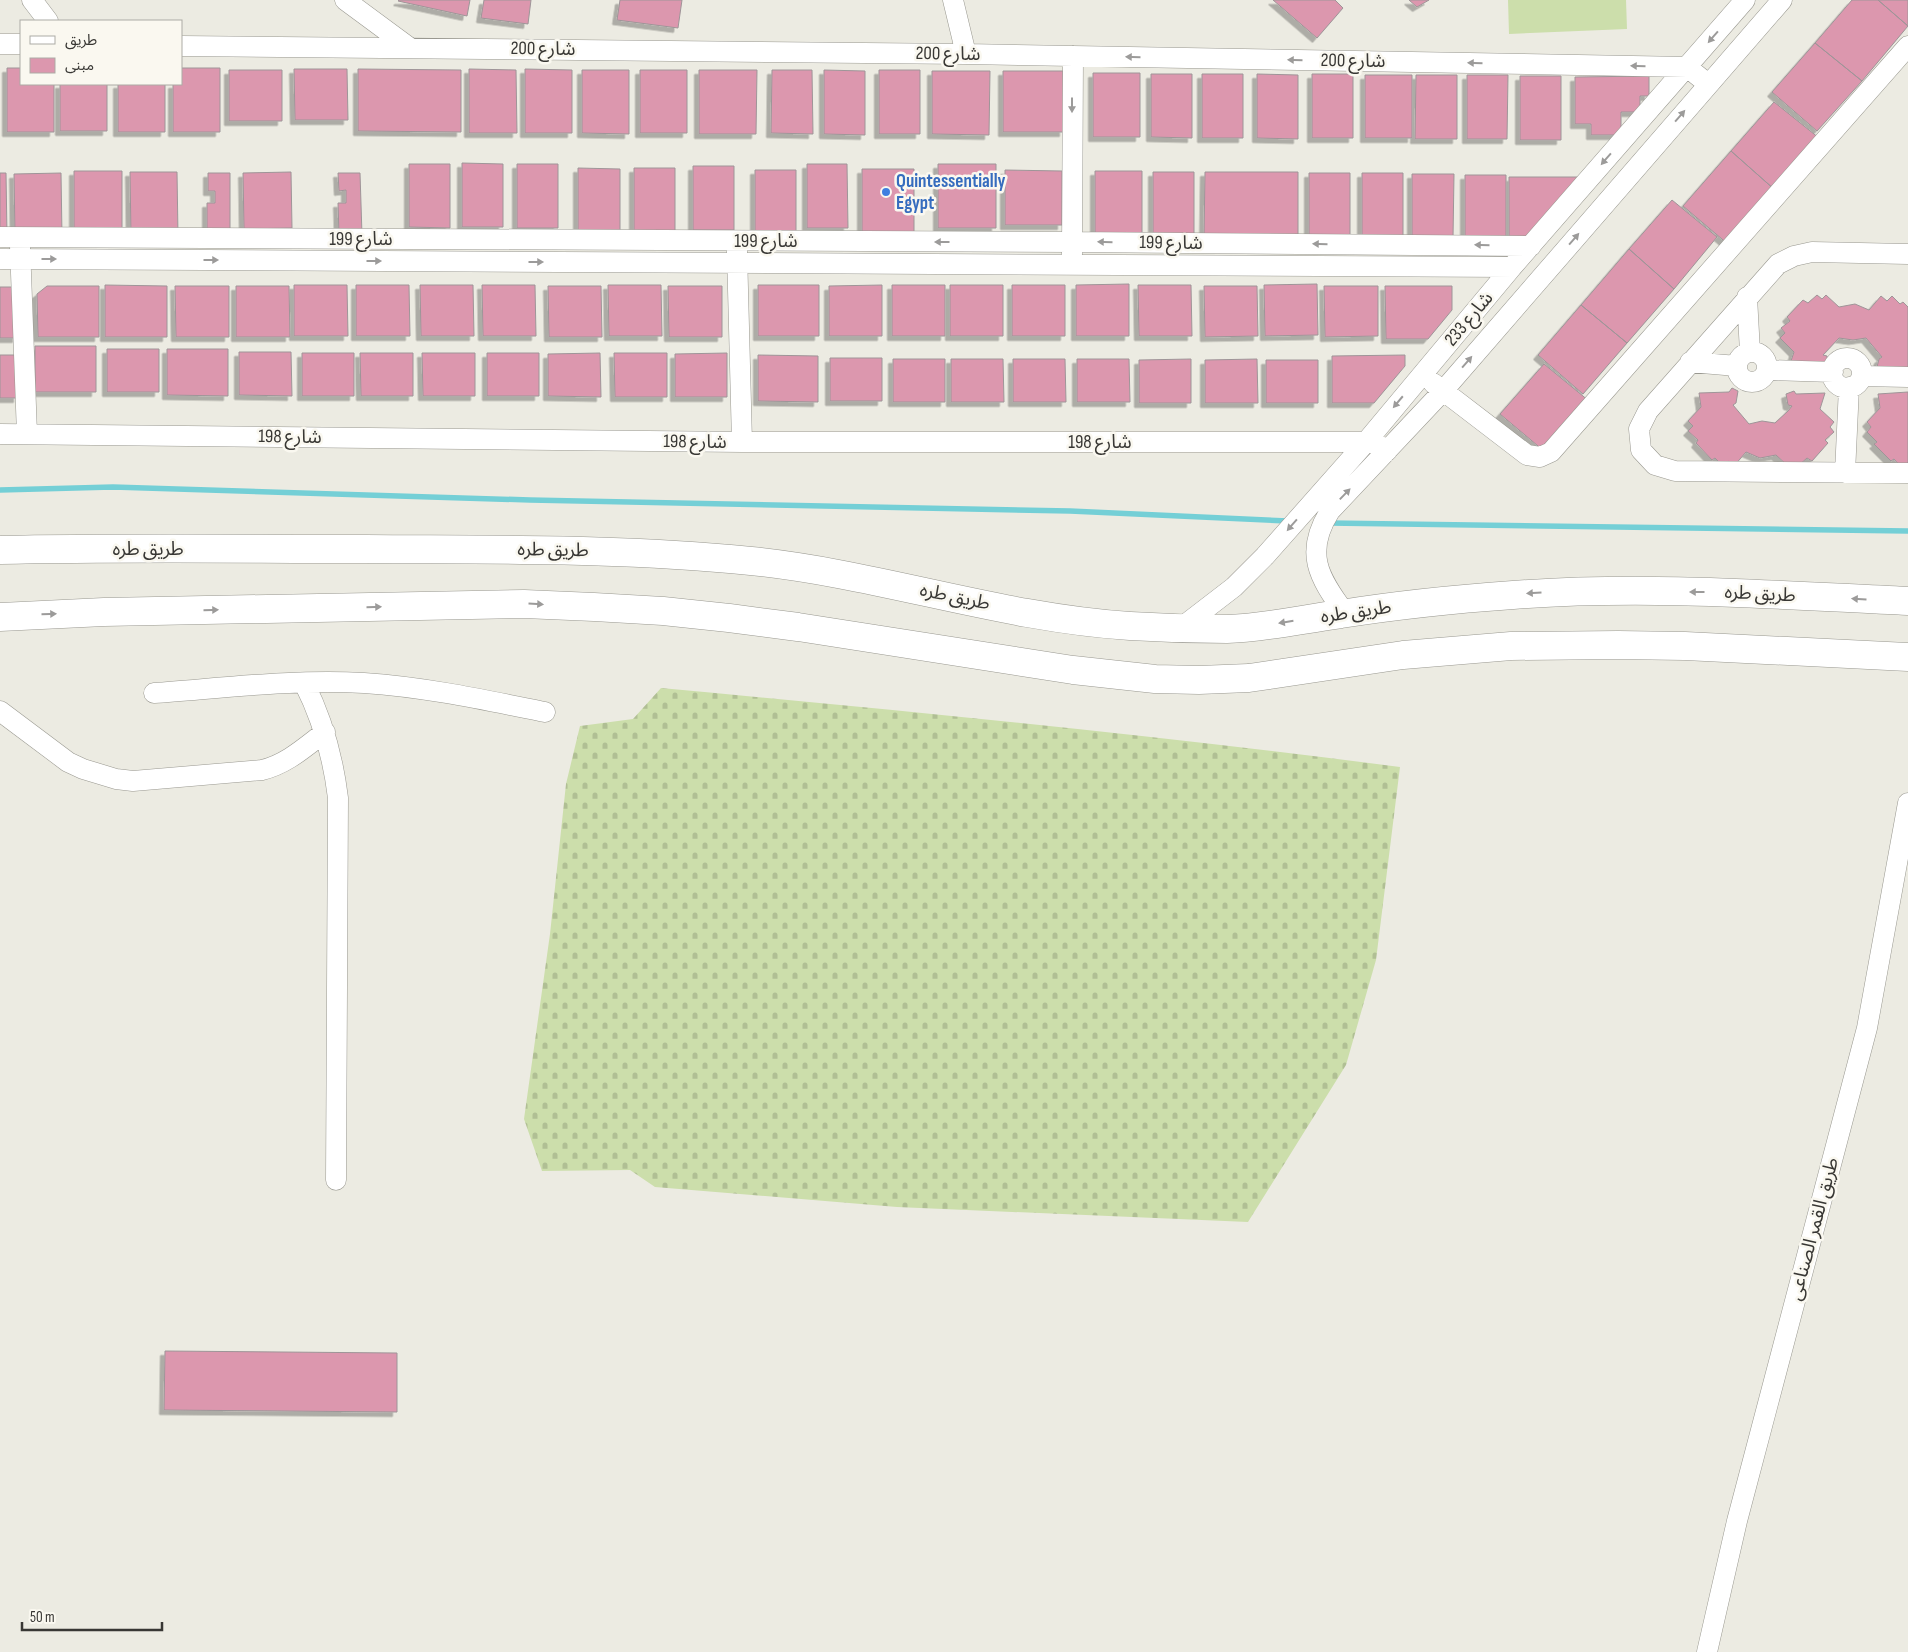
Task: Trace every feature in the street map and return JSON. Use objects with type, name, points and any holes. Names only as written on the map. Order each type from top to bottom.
[{"type":"main road","name":"طريق طره","points":[[0,550],[499,548],[696,555],[818,569],[1070,620],[1129,626],[1182,628],[1228,629],[1466,598],[1565,592],[1719,592],[1908,601]]},
{"type":"main road","points":[[0,617],[104,612],[514,604],[663,611],[798,627],[1072,670],[1155,679],[1200,680],[1249,678],[1403,655],[1511,646],[1686,646],[1908,657]]},
{"type":"street","points":[[27,20],[30,0]]},
{"type":"street","points":[[30,0],[47,20]]},
{"type":"street","points":[[345,0],[410,48]]},
{"type":"street","points":[[953,0],[966,54]]},
{"type":"street","name":"شارع 233","points":[[1182,628],[1218,602],[1250,572],[1366,442],[1512,267],[1745,0]]},
{"type":"street","name":"شارع 233","points":[[1345,613],[1327,587],[1317,566],[1315,551],[1317,536],[1330,510],[1443,391],[1782,0]]},
{"type":"street","name":"شارع 200","points":[[182,46],[966,54],[1687,66]]},
{"type":"street","points":[[1421,374],[1527,455],[1540,457],[1551,452],[1908,46]]},
{"type":"street","points":[[1072,56],[1072,264]]},
{"type":"street","points":[[1687,66],[1708,84]]},
{"type":"street","name":"شارع 199","points":[[0,237],[1531,246]]},
{"type":"street","points":[[20,237],[27,434]]},
{"type":"street","points":[[737,241],[742,442]]},
{"type":"street","points":[[1908,254],[1812,252],[1794,256],[1778,264],[1648,411],[1639,429],[1641,450],[1655,465],[1675,471],[1908,474]]},
{"type":"street","name":"شارع 199","points":[[0,259],[1512,267]]},
{"type":"street","points":[[1747,297],[1740,376],[1748,382],[1758,381],[1765,375],[1766,370],[1833,372]]},
{"type":"street","points":[[1845,473],[1855,382],[1862,371],[1858,362],[1850,358],[1840,359],[1834,366],[1835,381],[1839,385],[1855,382],[1908,377]]},
{"type":"street","points":[[1690,362],[1743,359]]},
{"type":"street","name":"شارع 198","points":[[0,434],[742,442],[1366,442],[1378,444],[1387,451]]},
{"type":"street","points":[[154,693],[304,683],[352,683],[391,685],[448,693],[545,712]]},
{"type":"street","points":[[304,683],[316,707],[325,732],[334,765],[338,798],[336,1180]]},
{"type":"street","points":[[0,711],[68,762],[83,770],[133,781],[262,770],[288,759],[325,732]]},
{"type":"street","name":"طريق القمر الصناعى","points":[[1707,1652],[1737,1521],[1868,1028],[1908,803]]},
{"type":"green space","points":[[1508,0],[1626,0],[1627,29],[1509,34]]},
{"type":"green space","points":[[661,688],[1031,724],[1400,767],[1376,960],[1346,1065],[1248,1222],[897,1207],[655,1187],[630,1170],[542,1171],[524,1119],[550,934],[566,784],[580,726],[633,719]]},
{"type":"building","points":[[399,0],[470,0],[467,16]]},
{"type":"building","points":[[484,0],[531,0],[528,24],[481,18]]},
{"type":"building","points":[[620,0],[682,0],[678,28],[617,20]]},
{"type":"building","points":[[1273,0],[1335,0],[1343,8],[1317,38]]},
{"type":"building","points":[[1409,0],[1429,0],[1417,7]]},
{"type":"building","points":[[1852,0],[1878,0],[1908,26],[1862,81],[1815,43]]},
{"type":"building","points":[[1878,0],[1908,0],[1908,26]]},
{"type":"building","points":[[1815,43],[1862,81],[1817,131],[1772,92]]},
{"type":"building","points":[[7,68],[20,68],[20,85],[54,85],[54,132],[7,132]]},
{"type":"building","points":[[182,68],[220,68],[220,132],[173,132],[173,85],[182,85]]},
{"type":"building","points":[[294,69],[347,69],[348,120],[295,120]]},
{"type":"building","points":[[358,69],[461,70],[461,132],[358,131]]},
{"type":"building","points":[[469,69],[516,70],[517,133],[469,133]]},
{"type":"building","points":[[525,69],[572,70],[572,133],[525,133]]},
{"type":"building","points":[[229,70],[282,70],[282,121],[229,121]]},
{"type":"building","points":[[582,70],[629,70],[629,134],[582,133]]},
{"type":"building","points":[[640,70],[687,70],[687,133],[640,133]]},
{"type":"building","points":[[699,70],[757,70],[756,134],[699,134]]},
{"type":"building","points":[[772,70],[812,70],[813,134],[771,133]]},
{"type":"building","points":[[824,70],[865,71],[865,135],[824,134]]},
{"type":"building","points":[[879,70],[920,70],[920,134],[879,134]]},
{"type":"building","points":[[932,71],[990,71],[989,135],[932,134]]},
{"type":"building","points":[[1003,71],[1063,71],[1064,132],[1003,132]]},
{"type":"building","points":[[1093,73],[1140,73],[1140,137],[1093,137]]},
{"type":"building","points":[[1151,74],[1192,74],[1192,138],[1151,137]]},
{"type":"building","points":[[1202,74],[1243,74],[1243,138],[1202,138]]},
{"type":"building","points":[[1257,74],[1298,75],[1298,139],[1257,138]]},
{"type":"building","points":[[1312,74],[1353,74],[1353,138],[1312,138]]},
{"type":"building","points":[[1365,75],[1412,75],[1412,138],[1365,138]]},
{"type":"building","points":[[1416,75],[1457,75],[1457,139],[1415,139]]},
{"type":"building","points":[[1467,75],[1508,75],[1507,139],[1467,139]]},
{"type":"building","points":[[1520,76],[1561,76],[1561,140],[1520,140]]},
{"type":"building","points":[[1649,76],[1649,96],[1640,96],[1640,112],[1621,112],[1621,135],[1591,135],[1591,124],[1575,124],[1575,77]]},
{"type":"building","points":[[60,85],[107,85],[107,131],[60,131]]},
{"type":"building","points":[[118,85],[165,85],[165,132],[118,132]]},
{"type":"building","points":[[1774,102],[1819,138],[1775,190],[1731,151]]},
{"type":"building","points":[[1731,151],[1775,190],[1729,245],[1683,206]]},
{"type":"building","points":[[462,163],[503,164],[503,227],[462,227]]},
{"type":"building","points":[[409,164],[450,164],[450,228],[409,227]]},
{"type":"building","points":[[517,164],[558,164],[558,228],[517,228]]},
{"type":"building","points":[[807,164],[847,164],[848,228],[807,228]]},
{"type":"building","points":[[938,164],[996,164],[996,228],[938,228]]},
{"type":"building","points":[[693,166],[734,166],[734,230],[693,230]]},
{"type":"building","points":[[578,168],[620,169],[620,232],[578,232]]},
{"type":"building","points":[[634,168],[675,168],[675,232],[634,232]]},
{"type":"building","points":[[862,169],[914,169],[914,232],[862,232]]},
{"type":"building","points":[[755,170],[796,170],[796,234],[755,234]]},
{"type":"building","points":[[1005,170],[1062,171],[1062,225],[1005,225]]},
{"type":"building","points":[[74,171],[122,171],[122,236],[74,236]]},
{"type":"building","points":[[1095,171],[1142,171],[1142,235],[1095,235]]},
{"type":"building","points":[[130,172],[177,172],[178,236],[131,237]]},
{"type":"building","points":[[291,172],[292,228],[244,229],[243,173]]},
{"type":"building","points":[[1153,172],[1194,172],[1194,236],[1153,235]]},
{"type":"building","points":[[1205,172],[1298,172],[1298,238],[1204,236]]},
{"type":"building","points":[[0,173],[6,173],[7,236],[0,236]]},
{"type":"building","points":[[61,173],[62,236],[15,236],[14,174]]},
{"type":"building","points":[[208,173],[230,173],[230,235],[207,235],[207,203],[215,203],[215,191],[208,191]]},
{"type":"building","points":[[338,173],[360,173],[362,235],[339,235],[338,203],[346,203],[346,190],[339,191]]},
{"type":"building","points":[[1309,173],[1350,173],[1350,237],[1309,237]]},
{"type":"building","points":[[1362,173],[1403,173],[1403,238],[1362,237]]},
{"type":"building","points":[[1412,174],[1454,174],[1453,238],[1412,238]]},
{"type":"building","points":[[1465,175],[1506,175],[1506,239],[1465,239]]},
{"type":"building","points":[[1509,177],[1586,177],[1533,239],[1509,237]]},
{"type":"building","points":[[1672,200],[1717,237],[1674,289],[1629,249]]},
{"type":"building","points":[[1629,249],[1674,289],[1627,343],[1581,305]]},
{"type":"building","points":[[1129,284],[1129,336],[1076,336],[1076,285]]},
{"type":"building","points":[[1317,284],[1318,335],[1265,336],[1264,285]]},
{"type":"building","points":[[105,285],[167,286],[167,337],[105,337]]},
{"type":"building","points":[[294,285],[347,285],[348,336],[294,336]]},
{"type":"building","points":[[356,285],[409,285],[410,336],[356,336]]},
{"type":"building","points":[[420,285],[473,285],[474,336],[421,336]]},
{"type":"building","points":[[482,285],[535,285],[536,336],[483,336]]},
{"type":"building","points":[[608,285],[661,285],[662,336],[609,336]]},
{"type":"building","points":[[758,285],[819,285],[819,336],[758,336]]},
{"type":"building","points":[[882,285],[882,336],[829,336],[829,286]]},
{"type":"building","points":[[892,285],[945,285],[945,336],[892,336]]},
{"type":"building","points":[[950,285],[1003,285],[1003,336],[950,336]]},
{"type":"building","points":[[1012,285],[1065,285],[1065,336],[1012,336]]},
{"type":"building","points":[[1138,285],[1191,285],[1192,336],[1139,336]]},
{"type":"building","points":[[47,286],[99,286],[99,337],[38,337],[37,294]]},
{"type":"building","points":[[175,286],[229,286],[229,337],[176,337]]},
{"type":"building","points":[[236,286],[289,286],[290,337],[236,337]]},
{"type":"building","points":[[548,286],[601,286],[602,337],[549,337]]},
{"type":"building","points":[[668,286],[722,286],[722,337],[669,337]]},
{"type":"building","points":[[1204,286],[1257,286],[1258,336],[1205,337]]},
{"type":"building","points":[[1324,286],[1378,286],[1378,336],[1325,337]]},
{"type":"building","points":[[1385,286],[1452,286],[1452,310],[1428,339],[1386,339]]},
{"type":"building","points":[[0,287],[17,287],[17,338],[0,338]]},
{"type":"building","points":[[1817,295],[1822,299],[1826,295],[1839,307],[1855,304],[1869,310],[1881,296],[1887,301],[1892,296],[1900,304],[1903,302],[1908,307],[1908,369],[1876,371],[1879,359],[1882,357],[1866,338],[1853,340],[1839,338],[1823,355],[1827,356],[1828,367],[1789,367],[1794,352],[1780,338],[1785,333],[1781,328],[1790,321],[1787,317],[1803,300],[1808,303]]},
{"type":"building","points":[[1581,305],[1627,343],[1583,394],[1538,355]]},
{"type":"building","points":[[35,346],[96,346],[96,392],[35,392]]},
{"type":"building","points":[[107,349],[159,349],[159,392],[107,392]]},
{"type":"building","points":[[167,349],[228,349],[228,396],[167,395]]},
{"type":"building","points":[[239,352],[291,352],[292,396],[239,395]]},
{"type":"building","points":[[302,353],[354,353],[354,396],[302,396]]},
{"type":"building","points":[[360,353],[413,353],[413,396],[361,396]]},
{"type":"building","points":[[422,353],[475,353],[475,396],[423,396]]},
{"type":"building","points":[[487,353],[539,353],[539,396],[487,396]]},
{"type":"building","points":[[600,353],[601,397],[548,396],[548,354]]},
{"type":"building","points":[[614,353],[667,353],[667,397],[615,397]]},
{"type":"building","points":[[727,353],[727,397],[675,397],[675,354]]},
{"type":"building","points":[[0,355],[18,355],[18,398],[0,398]]},
{"type":"building","points":[[758,355],[818,356],[818,402],[758,401]]},
{"type":"building","points":[[1405,355],[1405,366],[1374,403],[1332,403],[1332,356]]},
{"type":"building","points":[[830,358],[882,358],[882,401],[830,401]]},
{"type":"building","points":[[893,359],[945,359],[945,402],[893,402]]},
{"type":"building","points":[[951,359],[1003,359],[1004,402],[951,402]]},
{"type":"building","points":[[1013,359],[1065,359],[1066,402],[1013,402]]},
{"type":"building","points":[[1077,359],[1129,359],[1130,402],[1077,402]]},
{"type":"building","points":[[1191,359],[1191,403],[1139,403],[1139,360]]},
{"type":"building","points":[[1257,359],[1258,403],[1205,403],[1205,360]]},
{"type":"building","points":[[1266,360],[1318,360],[1318,403],[1266,403]]},
{"type":"building","points":[[1544,364],[1589,401],[1544,451],[1500,414]]},
{"type":"building","points":[[1732,388],[1738,391],[1736,403],[1733,405],[1749,424],[1762,421],[1775,423],[1792,406],[1788,405],[1786,394],[1794,391],[1796,394],[1825,393],[1820,409],[1834,422],[1830,427],[1834,432],[1825,440],[1828,443],[1812,461],[1807,458],[1798,466],[1789,467],[1776,455],[1760,458],[1746,452],[1734,466],[1728,461],[1723,466],[1715,458],[1712,460],[1696,443],[1698,440],[1688,431],[1693,426],[1688,421],[1701,407],[1699,393],[1729,392]]},
{"type":"building","points":[[1908,392],[1908,463],[1901,467],[1894,459],[1891,461],[1874,444],[1877,442],[1867,432],[1871,427],[1867,422],[1880,408],[1878,394]]},
{"type":"building","points":[[165,1351],[397,1353],[397,1412],[164,1410]]},
{"type":"waterway","points":[[0,490],[113,487],[530,500],[1070,511],[1288,521]]},
{"type":"waterway","points":[[1328,523],[1908,531]]},
{"type":"place","name":"Quintessentially Egypt","points":[[886,192]]}]
